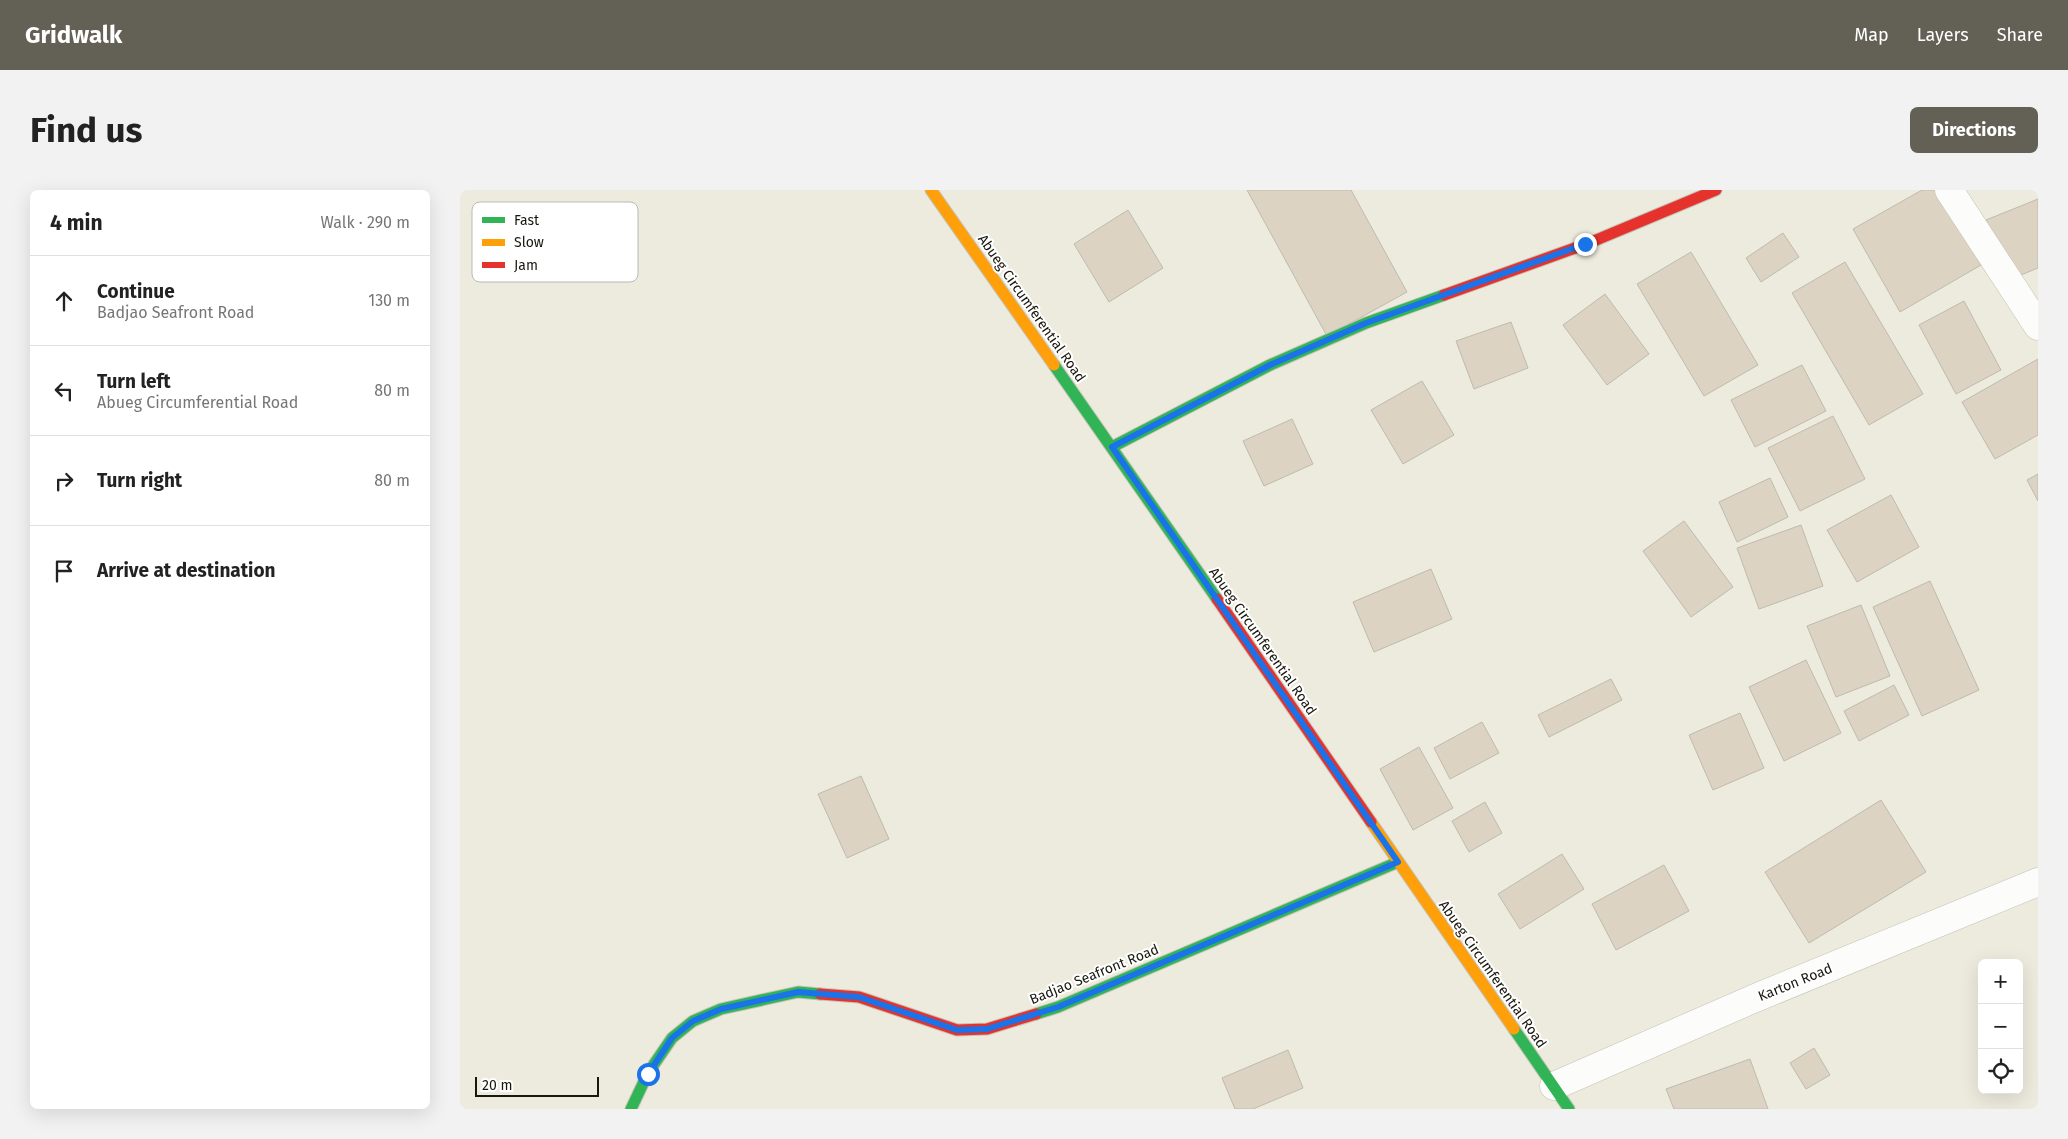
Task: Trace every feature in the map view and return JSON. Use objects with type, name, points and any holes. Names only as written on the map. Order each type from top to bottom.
[{"type":"street","name":"Abueg Circumferential Road","points":[[931,190],[1112,447],[1569,1109]]},
{"type":"street","points":[[1112,447],[1270,365],[1366,323],[1589,243],[1716,190]]},
{"type":"street","points":[[1949,190],[2038,326]]},
{"type":"street","name":"Badjao Seafront Road","points":[[630,1109],[648,1074],[672,1038],[693,1021],[721,1009],[798,992],[859,997],[957,1030],[987,1029],[1058,1007],[1398,862]]},
{"type":"street","name":"Karton Road","points":[[1554,1086],[1753,999],[2038,882]]},
{"type":"building","points":[[1247,190],[1351,190],[1407,292],[1327,336]]},
{"type":"building","points":[[1922,190],[1937,190],[1981,265],[1900,312],[1853,229]]},
{"type":"building","points":[[2038,199],[2038,268],[2011,279],[1986,220]]},
{"type":"building","points":[[1128,210],[1163,268],[1109,302],[1074,244]]},
{"type":"building","points":[[1783,233],[1799,257],[1761,282],[1746,258]]},
{"type":"building","points":[[1691,252],[1758,365],[1704,396],[1637,284]]},
{"type":"building","points":[[1845,262],[1923,394],[1869,425],[1792,293]]},
{"type":"building","points":[[1605,294],[1649,354],[1607,385],[1563,325]]},
{"type":"building","points":[[1964,301],[2001,370],[1956,394],[1919,325]]},
{"type":"building","points":[[1511,322],[1528,368],[1474,389],[1456,341]]},
{"type":"building","points":[[2038,359],[2038,435],[1995,459],[1962,402]]},
{"type":"building","points":[[1802,365],[1826,411],[1755,447],[1731,400]]},
{"type":"building","points":[[1422,381],[1454,435],[1403,464],[1371,410]]},
{"type":"building","points":[[1833,416],[1865,479],[1800,511],[1768,448]]},
{"type":"building","points":[[1292,419],[1313,464],[1264,486],[1243,441]]},
{"type":"building","points":[[2038,474],[2038,501],[2027,480]]},
{"type":"building","points":[[1770,478],[1788,517],[1737,542],[1719,502]]},
{"type":"building","points":[[1891,495],[1919,547],[1857,582],[1827,530]]},
{"type":"building","points":[[1684,521],[1733,587],[1691,617],[1643,551]]},
{"type":"building","points":[[1801,525],[1823,586],[1759,609],[1737,548]]},
{"type":"building","points":[[1431,569],[1452,619],[1374,652],[1353,602]]},
{"type":"building","points":[[1930,581],[1979,690],[1922,716],[1873,607]]},
{"type":"building","points":[[1861,605],[1890,676],[1836,697],[1807,626]]},
{"type":"building","points":[[1806,660],[1841,733],[1784,761],[1749,687]]},
{"type":"building","points":[[1611,679],[1622,700],[1549,737],[1538,715]]},
{"type":"building","points":[[1894,685],[1909,715],[1859,741],[1844,711]]},
{"type":"building","points":[[1740,713],[1764,768],[1713,790],[1689,735]]},
{"type":"building","points":[[1482,722],[1499,753],[1450,779],[1434,748]]},
{"type":"building","points":[[1419,747],[1453,808],[1413,830],[1380,769]]},
{"type":"building","points":[[861,776],[889,839],[847,858],[818,794]]},
{"type":"building","points":[[1881,800],[1926,872],[1809,943],[1765,872]]},
{"type":"building","points":[[1485,802],[1502,833],[1469,852],[1452,821]]},
{"type":"building","points":[[1562,854],[1584,889],[1520,929],[1498,894]]},
{"type":"building","points":[[1664,865],[1689,911],[1616,950],[1592,904]]},
{"type":"building","points":[[1814,1048],[1830,1075],[1806,1089],[1790,1063]]},
{"type":"building","points":[[1288,1050],[1303,1088],[1253,1109],[1235,1109],[1222,1078]]},
{"type":"building","points":[[1750,1059],[1768,1109],[1674,1109],[1666,1089]]},
{"type":"traffic: fast","points":[[1112,447],[1270,365],[1366,323],[1444,295]]},
{"type":"traffic: fast","points":[[1054,365],[1217,599]]},
{"type":"traffic: fast","points":[[1036,1014],[1058,1007],[1398,862]]},
{"type":"traffic: fast","points":[[631,1109],[648,1073],[672,1038],[693,1021],[721,1009],[798,992],[820,994]]},
{"type":"traffic: fast","points":[[1514,1029],[1569,1109]]},
{"type":"traffic: slow","points":[[931,190],[1054,365]]},
{"type":"traffic: slow","points":[[1371,822],[1514,1029]]},
{"type":"traffic: jam","points":[[1444,295],[1589,243],[1716,190]]},
{"type":"traffic: jam","points":[[1217,599],[1371,822]]},
{"type":"traffic: jam","points":[[820,994],[859,997],[957,1030],[987,1029],[1036,1014]]},
{"type":"route","points":[[648,1074],[672,1038],[693,1021],[721,1009],[798,992],[859,997],[957,1030],[987,1029],[1058,1007],[1398,862],[1112,447],[1270,365],[1366,323],[1585,244]]}]
